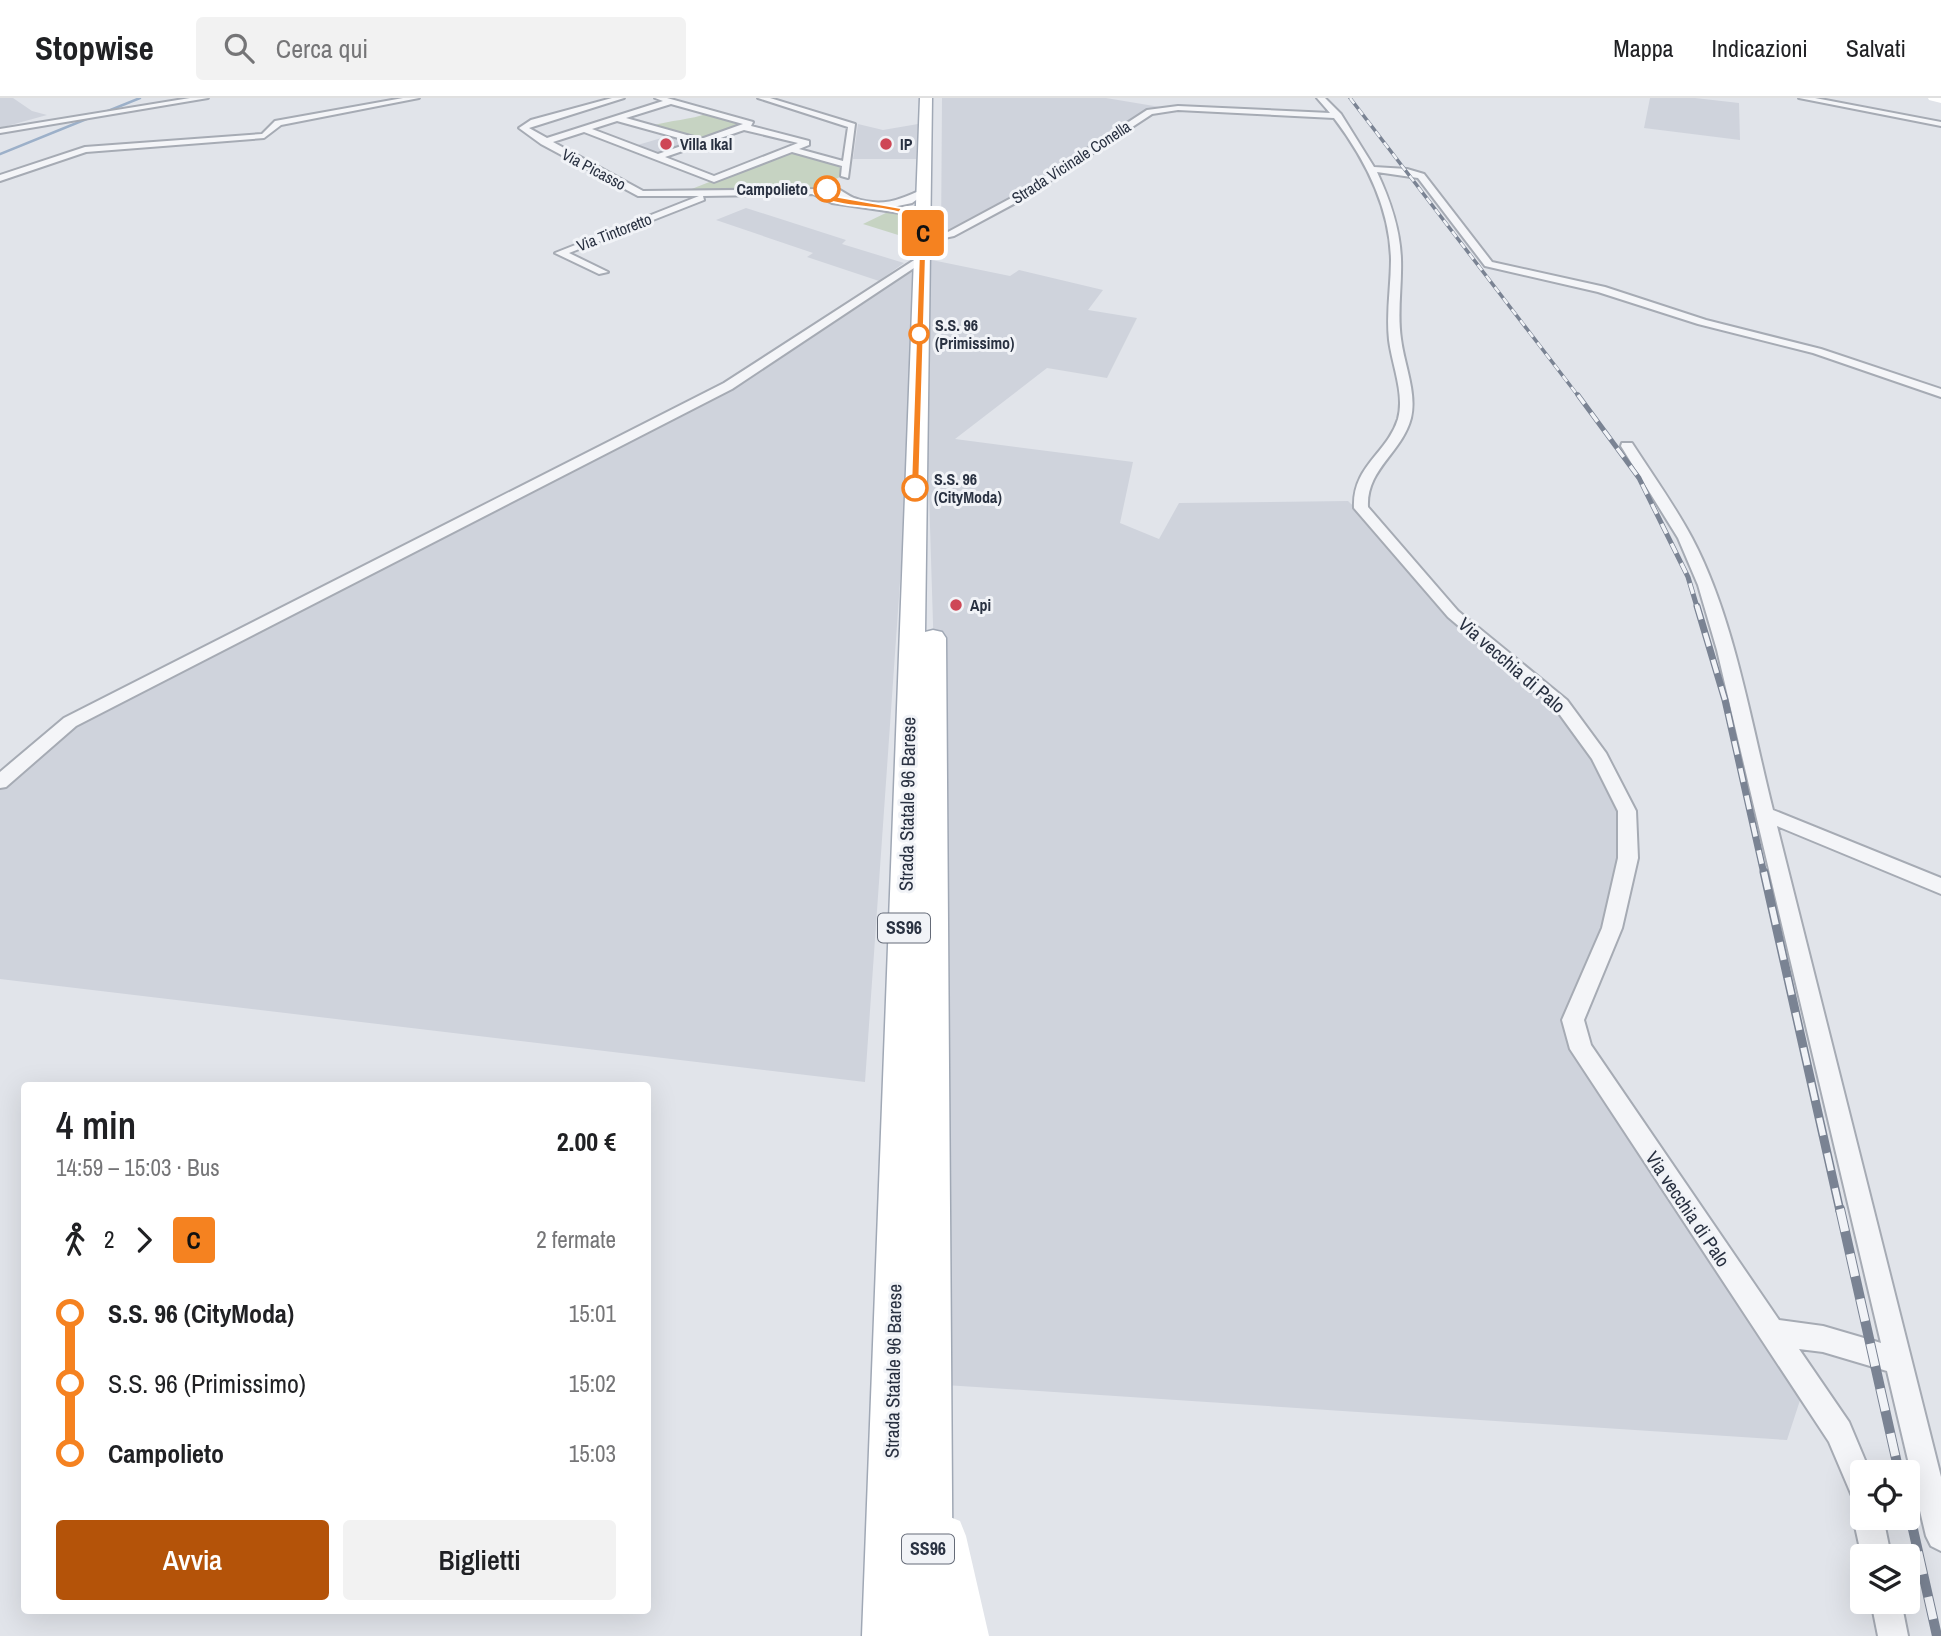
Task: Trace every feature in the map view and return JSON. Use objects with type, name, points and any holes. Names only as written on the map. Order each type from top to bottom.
[{"type":"main road","name":"Strada Statale 96 Barese","points":[[926,98],[928,1636]]},
{"type":"main road","name":"Strada Statale 96 Barese","points":[[887,1636],[926,227],[935,98]]},
{"type":"main road","points":[[1933,98],[1941,100]]},
{"type":"main road","points":[[929,1463],[966,1636]]},
{"type":"street","points":[[0,131],[204,98]]},
{"type":"street","points":[[0,178],[85,150],[264,136],[278,123],[415,98]]},
{"type":"street","name":"Via Picasso","points":[[620,98],[534,122],[523,128],[641,194],[821,193],[909,212],[926,227]]},
{"type":"street","points":[[658,157],[750,124],[659,98]]},
{"type":"street","points":[[762,98],[852,126],[846,180],[841,193],[835,197],[821,193]]},
{"type":"street","name":"Via vecchia di Palo","points":[[1321,98],[1349,131],[1371,169],[1389,219],[1396,251],[1395,337],[1405,416],[1398,432],[1364,479],[1358,494],[1361,508],[1452,614],[1561,704],[1600,757],[1628,811],[1628,858],[1612,928],[1573,1020],[1581,1049],[1839,1432],[1851,1460]]},
{"type":"street","points":[[1803,98],[1941,124]]},
{"type":"street","points":[[544,142],[672,102]]},
{"type":"street","name":"Strada Vicinale Conella","points":[[926,227],[951,234],[1018,198],[1111,135],[1157,110],[1178,108],[1338,116]]},
{"type":"street","points":[[618,118],[701,142]]},
{"type":"street","points":[[584,129],[714,179],[806,143],[744,127]]},
{"type":"street","points":[[791,149],[846,164]]},
{"type":"street","points":[[1371,169],[1408,172],[1421,176],[1489,264],[1601,289],[1702,322],[1817,351],[1941,393]]},
{"type":"street","points":[[821,193],[845,176]]},
{"type":"street","points":[[0,782],[70,722],[728,386],[926,227],[918,198],[884,203],[856,201],[841,193]]},
{"type":"street","name":"Via Tintoretto","points":[[603,272],[560,253],[712,194]]},
{"type":"street","points":[[1627,446],[1685,538],[1705,584],[1725,650],[1768,815],[1941,1536]]},
{"type":"street","points":[[1768,815],[1941,886]]},
{"type":"street","points":[[1773,1332],[1824,1339],[1898,1361]]},
{"type":"street","points":[[1889,1614],[1893,1636]]},
{"type":"shaded area","points":[[0,98],[13,98],[32,111],[47,115],[0,128]]},
{"type":"shaded area","points":[[942,98],[1106,98],[1166,108],[941,241]]},
{"type":"shaded area","points":[[1650,98],[1695,98],[1739,103],[1740,140],[1644,128]]},
{"type":"shaded area","name":"IP","points":[[858,124],[883,130],[918,124],[916,159],[853,159]]},
{"type":"shaded area","name":"Villa Ikal","points":[[672,135],[698,142],[659,155],[634,146]]},
{"type":"shaded area","points":[[746,208],[846,240],[842,244],[904,263],[879,281],[807,257],[813,253],[716,220]]},
{"type":"shaded area","points":[[922,258],[1010,276],[1019,270],[1103,290],[1088,310],[1137,318],[1107,378],[1047,368],[955,439],[1133,462],[1120,523],[1159,539],[1179,503],[1348,501],[1527,675],[1600,757],[1628,834],[1605,944],[1573,1020],[1806,1382],[1787,1440],[930,1384],[947,1075],[922,268],[865,1082],[0,979],[0,782],[70,722],[728,386]]},
{"type":"green space","points":[[709,113],[743,125],[703,139],[651,126],[695,117]]},
{"type":"green space","points":[[791,150],[843,164],[840,177],[813,190],[684,192]]},
{"type":"green space","points":[[892,210],[912,217],[911,239],[863,224]]},
{"type":"waterway","points":[[103,113],[140,98]]},
{"type":"waterway","points":[[0,154],[89,118]]},
{"type":"railway","points":[[1350,98],[1579,397]]},
{"type":"railway","points":[[1578,395],[1639,478],[1688,577],[1697,607]]},
{"type":"railway","points":[[1697,606],[1725,700],[1764,874]]},
{"type":"railway","points":[[1764,872],[1840,1211]]},
{"type":"railway","points":[[1840,1209],[1896,1460]]},
{"type":"railway","points":[[1913,1530],[1937,1636]]},
{"type":"bus line","name":"C","points":[[827,189],[818,191],[817,194],[832,200],[909,212],[924,221],[915,488]]},
{"type":"place","name":"Villa Ikal","points":[[666,144]]},
{"type":"place","name":"IP","points":[[886,144]]},
{"type":"place","name":"Campolieto","points":[[827,189]]},
{"type":"place","name":"S.S. 96 (Primissimo)","points":[[919,334]]},
{"type":"place","name":"S.S. 96 (CityModa)","points":[[915,488]]},
{"type":"place","name":"Api","points":[[956,605]]}]
